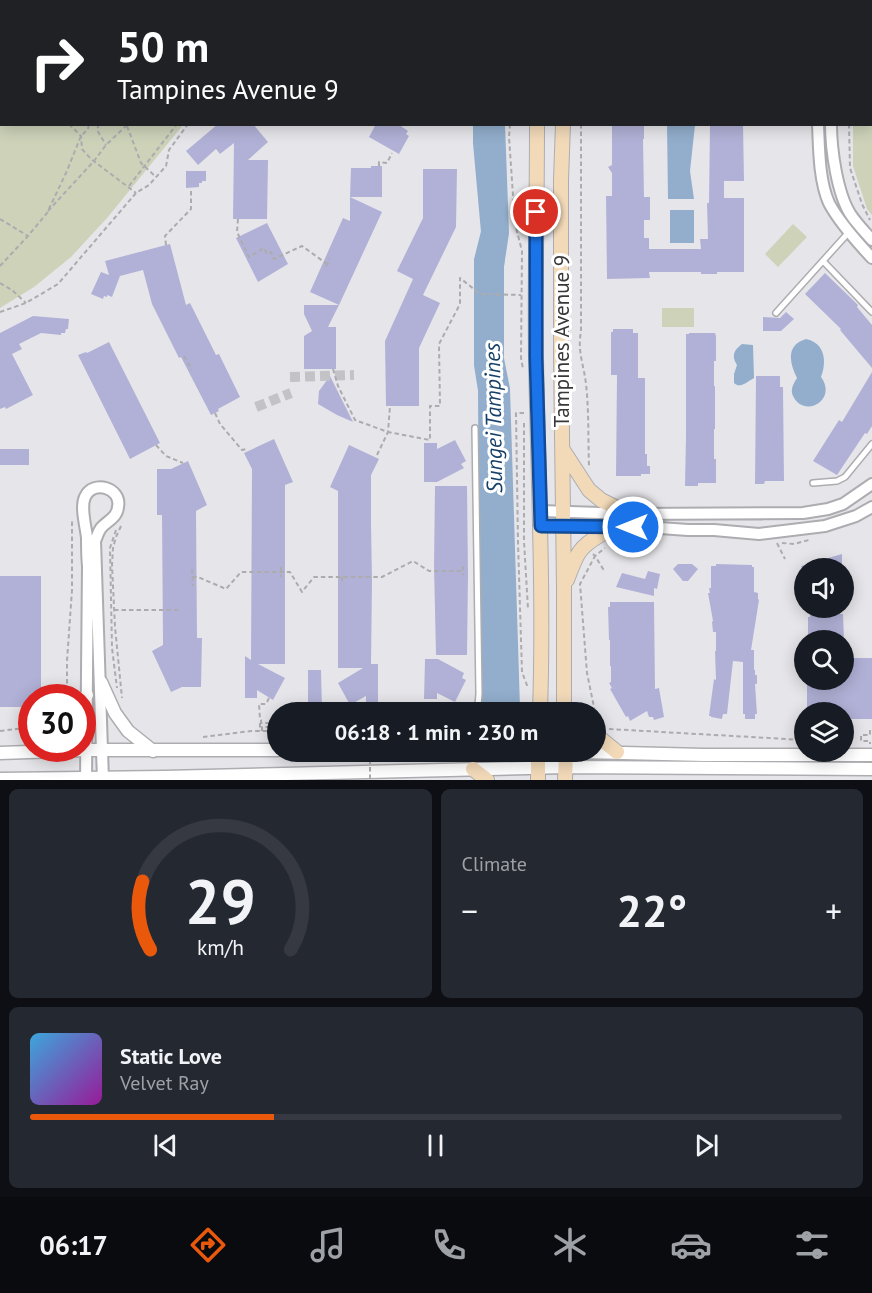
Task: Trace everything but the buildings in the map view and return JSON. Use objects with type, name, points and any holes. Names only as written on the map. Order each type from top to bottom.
[{"type":"main road","name":"Tampines Avenue 9","points":[[537,126],[536,357],[541,526],[538,702]]},
{"type":"main road","name":"Tampines Avenue 9","points":[[563,126],[561,180],[563,512]]},
{"type":"main road","points":[[562,448],[590,490],[602,500],[628,514]]},
{"type":"main road","points":[[563,512],[564,702]]},
{"type":"main road","points":[[564,587],[578,554],[585,546],[617,527]]},
{"type":"main road","points":[[563,692],[569,702]]},
{"type":"main road","points":[[606,744],[616,752]]},
{"type":"main road","points":[[473,769],[486,780]]},
{"type":"street","points":[[818,126],[823,182],[830,203],[849,232],[872,258]]},
{"type":"street","points":[[831,126],[841,192],[850,213],[872,240]]},
{"type":"street","points":[[85,684],[88,566],[83,502],[90,490],[106,484],[118,498],[119,504],[115,516],[99,530],[95,541],[103,779]]},
{"type":"street","points":[[540,511],[628,514],[803,513],[843,504],[872,484]]},
{"type":"street","points":[[541,526],[646,527],[759,534],[825,526],[856,516],[872,507]]},
{"type":"street","points":[[101,682],[115,713],[128,731],[153,751]]},
{"type":"street","points":[[96,751],[267,750]]},
{"type":"street","points":[[606,752],[704,755],[871,750]]},
{"type":"street","points":[[0,753],[18,751]]},
{"type":"street","points":[[86,762],[86,779]]},
{"type":"street","points":[[0,779],[162,779],[473,769],[538,774],[872,769]]},
{"type":"lane","points":[[776,313],[849,232]]},
{"type":"lane","points":[[823,261],[872,312]]},
{"type":"lane","points":[[475,428],[478,702]]},
{"type":"lane","points":[[813,483],[837,481],[845,477],[872,444]]},
{"type":"path","points":[[71,126],[81,136],[82,149],[136,193]]},
{"type":"path","points":[[46,213],[81,136],[89,126]]},
{"type":"path","points":[[98,126],[97,130],[106,145]]},
{"type":"path","points":[[0,266],[106,145],[127,126]]},
{"type":"path","points":[[128,126],[141,163],[156,177]]},
{"type":"path","points":[[128,187],[175,126]]},
{"type":"path","points":[[0,312],[26,303],[58,284],[136,193],[149,185],[166,166],[169,150],[187,126]]},
{"type":"path","points":[[510,126],[515,224],[522,251],[521,358],[524,374]]},
{"type":"path","points":[[581,126],[579,341],[588,404],[589,471]]},
{"type":"path","points":[[849,126],[850,168],[862,204],[872,222]]},
{"type":"path","points":[[378,166],[379,162],[387,163],[392,153]]},
{"type":"path","points":[[166,245],[165,236],[191,209],[191,189]]},
{"type":"path","points":[[0,219],[28,236]]},
{"type":"path","points":[[238,219],[237,232],[249,256],[264,248],[267,254],[271,252],[274,260],[302,246],[327,265],[330,258]]},
{"type":"path","points":[[333,369],[338,386],[354,420],[388,432],[430,440],[430,406],[440,406],[439,344],[460,304],[459,278],[480,294],[521,296]]},
{"type":"path","points":[[0,283],[26,303]]},
{"type":"path","points":[[184,356],[192,370]]},
{"type":"path","points":[[377,455],[388,432],[390,406]]},
{"type":"path","points":[[528,613],[524,541],[524,413],[516,412],[522,672],[530,693],[530,682]]},
{"type":"path","points":[[215,413],[220,424],[242,450],[246,449]]},
{"type":"path","points":[[156,445],[166,456],[183,463]]},
{"type":"path","points":[[67,684],[72,590],[72,519]]},
{"type":"path","points":[[122,523],[113,548],[114,610],[121,700],[112,648],[110,548],[122,523]]},
{"type":"path","points":[[776,543],[785,559]]},
{"type":"path","points":[[593,702],[587,673],[580,584],[595,556],[604,572]]},
{"type":"path","points":[[192,578],[198,577],[226,589],[241,572],[290,572],[302,592],[314,576],[382,577],[413,561],[429,571],[463,571]]},
{"type":"path","points":[[463,566],[463,575]]},
{"type":"path","points":[[281,567],[281,577]]},
{"type":"path","points":[[192,569],[192,586]]},
{"type":"path","points":[[342,575],[342,581]]},
{"type":"path","points":[[114,610],[180,610]]},
{"type":"path","points":[[267,724],[261,723],[259,704],[266,704],[269,698]]},
{"type":"path","points":[[260,723],[261,731]]},
{"type":"path","points":[[261,731],[262,727],[267,726]]},
{"type":"path","points":[[606,727],[610,730],[794,739]]},
{"type":"path","points":[[0,731],[18,729]]},
{"type":"path","points":[[198,738],[267,730]]},
{"type":"path","points":[[870,730],[870,735],[861,735],[861,741],[870,741],[871,750]]},
{"type":"path","points":[[205,741],[216,740]]},
{"type":"path","points":[[370,762],[370,780]]},
{"type":"green space","points":[[0,126],[182,126],[107,218],[71,257],[34,287],[0,308]]},
{"type":"green space","points":[[853,126],[872,126],[872,215],[867,209],[853,166]]},
{"type":"green space","points":[[793,224],[807,237],[778,267],[765,254]]},
{"type":"green space","points":[[662,308],[694,308],[694,327],[662,327]]},
{"type":"water","points":[[667,126],[695,126],[690,171],[694,199],[668,199]]},
{"type":"water","points":[[670,210],[694,210],[694,243],[670,243]]},
{"type":"water","points":[[806,339],[817,344],[824,359],[821,377],[825,385],[825,393],[818,404],[811,406],[798,403],[792,392],[797,378],[792,366],[792,350],[795,345]]},
{"type":"water","points":[[742,344],[753,345],[754,378],[744,384],[736,385],[734,374],[737,365],[734,356],[735,351]]},
{"type":"waterway","points":[[479,126],[487,232],[480,260],[480,365],[484,390],[486,702]]},
{"type":"waterway","name":"Sungei Tampines","points":[[490,126],[495,242],[489,287],[488,329],[494,393],[498,702]]},
{"type":"waterway","points":[[499,126],[503,233],[498,266],[498,359],[504,389],[514,702]]},
{"type":"tunnel","points":[[290,377],[354,375]]},
{"type":"tunnel","points":[[256,407],[291,393]]},
{"type":"route","points":[[536,212],[536,357],[541,526],[633,527]]}]
